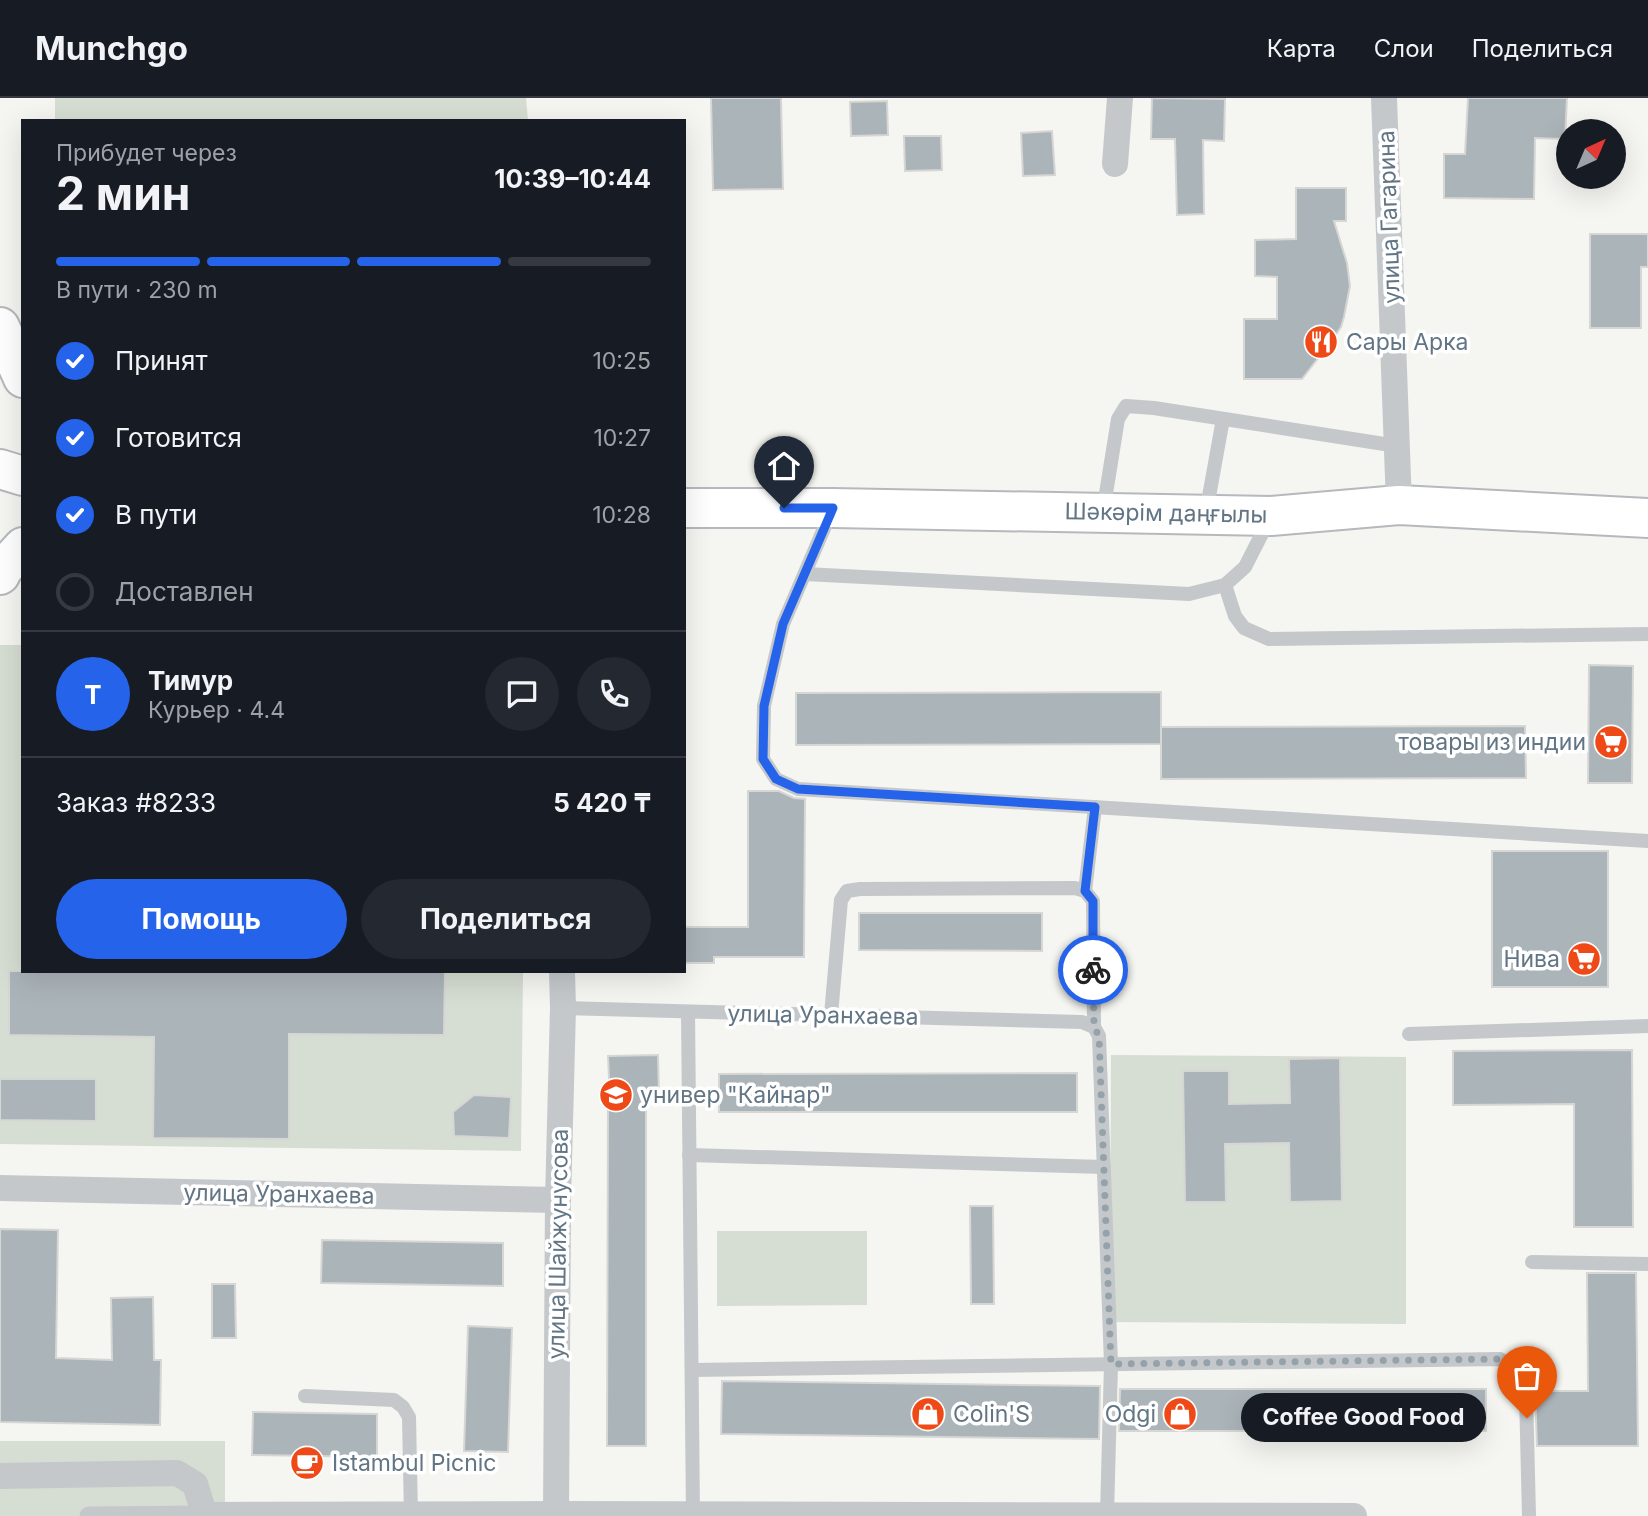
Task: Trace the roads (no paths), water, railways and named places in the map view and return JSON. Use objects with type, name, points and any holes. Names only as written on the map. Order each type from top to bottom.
[{"type":"main road","points":[[0,327],[21,373]]},
{"type":"main road","points":[[0,469],[21,475]]},
{"type":"main road","points":[[0,490],[21,485]]},
{"type":"main road","name":"Шәкәрім даңғылы","points":[[686,508],[1271,516],[1399,505],[1648,518]]},
{"type":"main road","points":[[0,575],[21,549]]},
{"type":"street","points":[[1115,164],[1120,98]]},
{"type":"street","name":"улица Гагарина","points":[[1384,98],[1399,505]]},
{"type":"street","name":"улица Шайжунусова","points":[[556,1515],[562,973]]},
{"type":"street","name":"улица Уранхаева","points":[[0,1188],[558,1200]]},
{"type":"street","points":[[0,1476],[177,1472],[195,1484],[205,1515]]},
{"type":"street","points":[[89,1516],[1354,1516]]},
{"type":"lane","points":[[1103,513],[1118,419],[1126,406],[1154,408],[1397,446]]},
{"type":"lane","points":[[1206,515],[1223,419]]},
{"type":"lane","points":[[833,508],[783,624],[764,706],[763,759],[776,779],[798,789],[1648,841]]},
{"type":"lane","points":[[805,574],[1189,594],[1225,585],[1245,567],[1271,516]]},
{"type":"lane","points":[[1225,585],[1235,617],[1244,628],[1269,639],[1648,634]]},
{"type":"lane","points":[[1085,891],[1095,807]]},
{"type":"lane","points":[[831,1015],[841,900],[847,891],[1075,888],[1085,891],[1093,901],[1088,1024],[1099,1036],[1111,1364],[1107,1515]]},
{"type":"lane","name":"улица Уранхаева","points":[[563,1008],[1088,1024]]},
{"type":"lane","points":[[688,1012],[693,1514]]},
{"type":"lane","points":[[1409,1034],[1648,1026]]},
{"type":"lane","points":[[689,1155],[1104,1167]]},
{"type":"lane","points":[[1532,1262],[1648,1264]]},
{"type":"lane","points":[[692,1370],[1500,1359],[1521,1373],[1526,1394],[1530,1516]]},
{"type":"lane","points":[[304,1395],[394,1400],[402,1407],[409,1417],[411,1515]]},
{"type":"place","name":"Сары Арка","points":[[1321,342]]},
{"type":"place","name":"товары из индии","points":[[1611,742]]},
{"type":"place","name":"Нива","points":[[1584,959]]},
{"type":"place","name":"универ \"Кайнар\"","points":[[616,1095]]},
{"type":"place","name":"Colin'S","points":[[928,1414]]},
{"type":"place","name":"Odgi","points":[[1180,1414]]},
{"type":"place","name":"Coffee Good Food","points":[[1527,1418]]},
{"type":"place","name":"Istambul Picnic","points":[[307,1463]]}]
